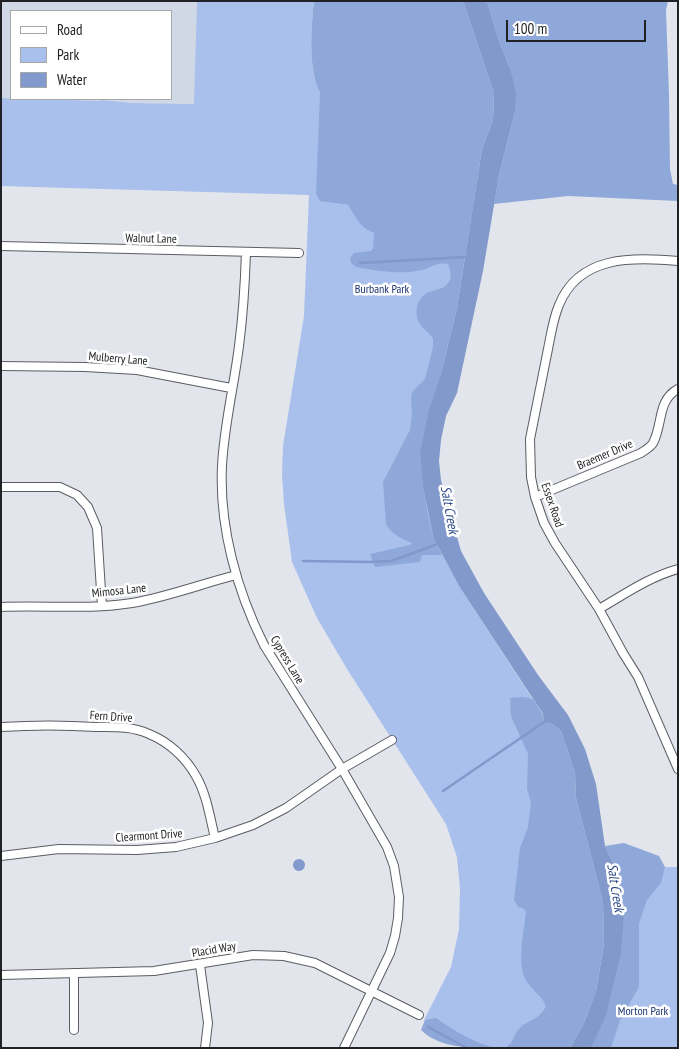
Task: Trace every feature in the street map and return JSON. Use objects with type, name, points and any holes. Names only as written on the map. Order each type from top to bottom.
[{"type":"street","name":"Walnut Lane","points":[[1,246],[299,253]]},
{"type":"street","name":"Cypress Lane","points":[[246,252],[239,345],[231,388],[223,457],[222,495],[236,575],[254,625],[264,645],[342,769],[387,847],[394,866],[397,883],[398,918],[390,953],[344,1048]]},
{"type":"street","name":"Essex Road","points":[[678,261],[626,259],[607,262],[592,268],[578,277],[567,290],[555,317],[530,439],[531,477],[535,497],[544,523],[599,610],[638,677],[678,770]]},
{"type":"street","name":"Mulberry Lane","points":[[1,366],[137,370],[231,388]]},
{"type":"street","name":"Braemer Drive","points":[[535,497],[641,453],[652,445],[662,407],[667,397],[678,390]]},
{"type":"street","points":[[1,487],[60,487],[77,495],[88,507],[96,528],[102,606]]},
{"type":"street","points":[[599,610],[639,584],[678,569]]},
{"type":"street","name":"Mimosa Lane","points":[[1,608],[102,606],[154,599],[236,575]]},
{"type":"street","name":"Fern Drive","points":[[1,728],[65,725],[129,728],[149,734],[174,749],[186,761],[197,777],[203,792],[215,838]]},
{"type":"street","name":"Clearmont Drive","points":[[1,856],[58,849],[137,850],[176,847],[215,838],[253,825],[286,808],[342,769],[392,740]]},
{"type":"street","name":"Placid Way","points":[[1,975],[154,971],[253,955],[284,956],[315,963],[419,1014]]},
{"type":"street","points":[[200,964],[208,1023],[205,1048]]},
{"type":"street","points":[[74,973],[74,1030]]},
{"type":"shaded area","points":[[1,1],[197,1],[195,104],[132,103],[102,100],[172,100],[172,10],[10,10],[10,99],[1,98]]},
{"type":"shaded area","points":[[314,1],[463,1],[494,93],[493,120],[482,149],[457,308],[441,374],[429,409],[420,452],[428,516],[434,539],[442,555],[422,555],[420,562],[375,567],[370,554],[412,543],[394,534],[386,524],[383,482],[410,430],[412,392],[425,379],[433,347],[433,338],[418,321],[419,301],[424,295],[446,286],[451,276],[448,264],[437,264],[422,270],[406,272],[356,267],[351,263],[350,258],[354,253],[371,251],[374,233],[361,224],[348,205],[320,201],[316,194],[320,93],[316,84],[312,61],[311,35]]},
{"type":"shaded area","points":[[487,1],[668,1],[666,10],[670,169],[673,184],[678,185],[678,201],[568,196],[494,204],[499,175],[515,112],[511,71],[499,41]]},
{"type":"shaded area","points":[[45,100],[102,100],[99,101]]},
{"type":"shaded area","points":[[524,697],[533,699],[543,715],[544,722],[552,724],[561,731],[575,773],[576,798],[603,902],[604,944],[596,991],[584,1023],[570,1048],[505,1048],[513,1040],[519,1029],[541,1014],[546,1006],[527,982],[524,975],[521,958],[526,912],[523,908],[518,907],[514,900],[520,848],[528,827],[531,802],[527,789],[528,754],[511,716],[510,698]]},
{"type":"shaded area","points":[[624,843],[659,856],[665,867],[661,883],[647,900],[639,923],[639,987],[620,1020],[611,1048],[591,1048],[606,1016],[621,954],[624,918],[618,899],[615,867],[605,846]]},
{"type":"shaded area","points":[[436,1018],[474,1041],[499,1048],[457,1046],[437,1041],[421,1030],[425,1020]]},
{"type":"green space","name":"Burbank Park","points":[[197,1],[314,1],[311,35],[312,61],[316,84],[320,93],[335,203],[348,205],[474,203],[441,374],[434,539],[459,586],[543,715],[570,1048],[476,1048],[424,1020],[451,967],[459,929],[460,889],[457,857],[446,824],[347,669],[317,618],[292,562],[284,504],[283,446],[304,316],[309,195],[1,186],[1,98],[10,98],[10,100],[102,100],[132,103],[194,104]]},
{"type":"green space","name":"Morton Park","points":[[615,867],[678,867],[678,1048],[591,1048]]},
{"type":"water","name":"Salt Creek","points":[[463,1],[487,1],[499,41],[511,71],[516,94],[515,112],[499,175],[483,271],[457,393],[446,416],[441,440],[439,461],[441,480],[461,551],[484,593],[538,675],[568,715],[585,749],[596,784],[605,846],[615,867],[618,899],[624,918],[621,954],[606,1016],[591,1048],[570,1048],[584,1023],[596,991],[604,944],[603,902],[576,798],[575,773],[561,731],[552,724],[544,722],[543,714],[459,586],[434,539],[423,487],[420,452],[429,409],[441,374],[457,308],[482,149],[493,120],[494,93]]},
{"type":"water","points":[[299,859],[305,865],[299,871],[293,865]]},
{"type":"waterway","points":[[360,263],[466,257]]},
{"type":"waterway","points":[[303,561],[391,561],[438,544]]},
{"type":"waterway","points":[[443,791],[547,720]]},
{"type":"waterway","points":[[428,1027],[467,1048]]}]
